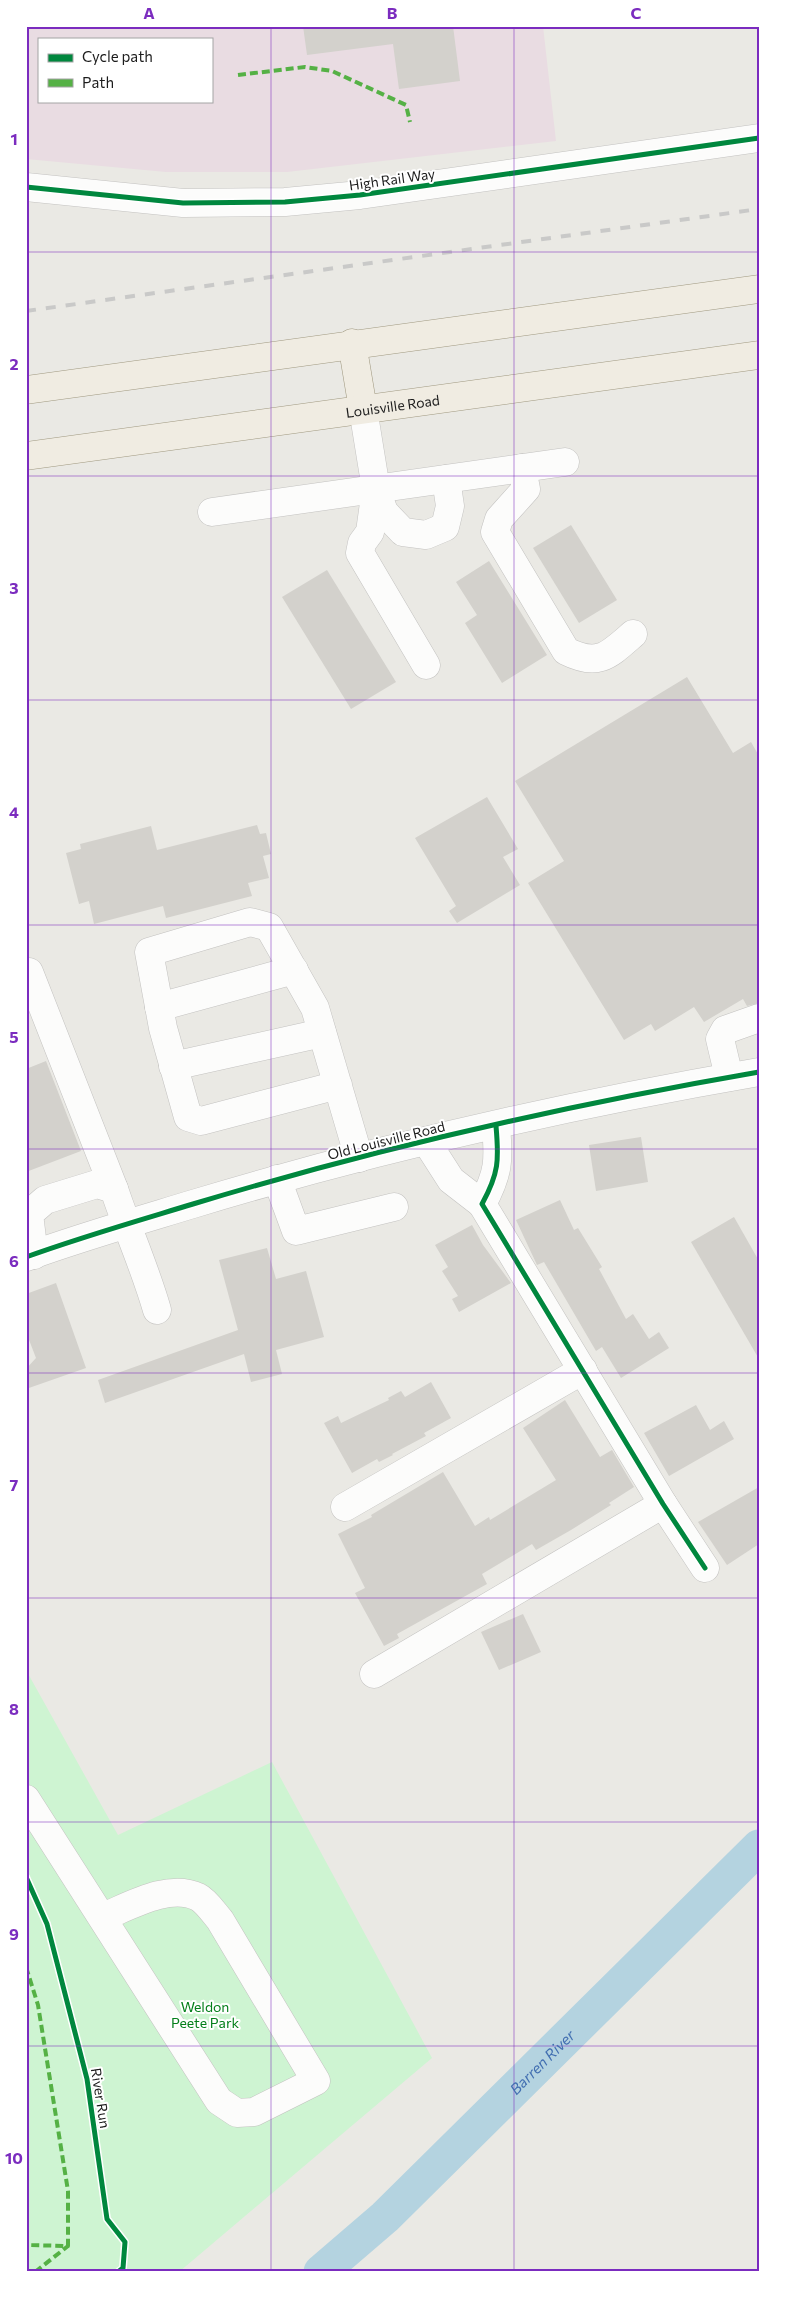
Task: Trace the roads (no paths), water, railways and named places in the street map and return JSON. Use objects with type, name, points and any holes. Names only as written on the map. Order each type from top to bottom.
[{"type":"main road","points":[[26,390],[352,343],[759,289]]},
{"type":"main road","points":[[352,343],[363,409]]},
{"type":"main road","name":"Louisville Road","points":[[26,456],[759,355]]},
{"type":"street","name":"High Rail Way","points":[[26,187],[183,203],[285,202],[360,195],[759,138]]},
{"type":"street","points":[[363,409],[376,489],[384,512],[403,532],[426,535],[444,527],[450,506],[446,479]]},
{"type":"street","points":[[212,512],[565,462]]},
{"type":"street","points":[[522,468],[526,489],[499,519],[495,532],[566,651],[583,660],[609,656],[633,634]]},
{"type":"street","points":[[376,489],[370,532],[362,544],[360,553],[426,665]]},
{"type":"street","points":[[338,1085],[201,1122],[188,1117],[159,1007],[149,952],[250,922],[269,927],[315,1008],[338,1085],[358,1158]]},
{"type":"street","points":[[159,1007],[294,970]]},
{"type":"street","points":[[30,972],[114,1189],[126,1225],[146,1269],[157,1310]]},
{"type":"street","points":[[730,1077],[721,1050],[720,1039],[725,1030],[759,1018]]},
{"type":"street","points":[[174,1066],[322,1033]]},
{"type":"street","name":"Old Louisville Road","points":[[30,1256],[277,1179],[358,1158],[426,1141],[631,1096],[759,1072]]},
{"type":"street","points":[[482,1204],[494,1181],[499,1157],[496,1126]]},
{"type":"street","points":[[426,1141],[451,1180],[482,1204],[663,1504],[705,1568]]},
{"type":"street","points":[[277,1179],[296,1231],[394,1207]]},
{"type":"street","points":[[30,1256],[29,1214],[45,1200],[97,1184],[114,1189]]},
{"type":"street","points":[[345,1507],[583,1370]]},
{"type":"street","points":[[374,1674],[663,1504]]},
{"type":"street","points":[[26,1799],[219,2100],[237,2113],[254,2112],[316,2081],[220,1920],[199,1897],[180,1893],[157,1896],[103,1917]]},
{"type":"waterway","name":"Barren River","points":[[321,2272],[385,2217],[759,1847]]},
{"type":"railway","points":[[26,311],[759,209]]},
{"type":"park label","name":"Weldon Peete Park","points":[[205,2014]]}]
